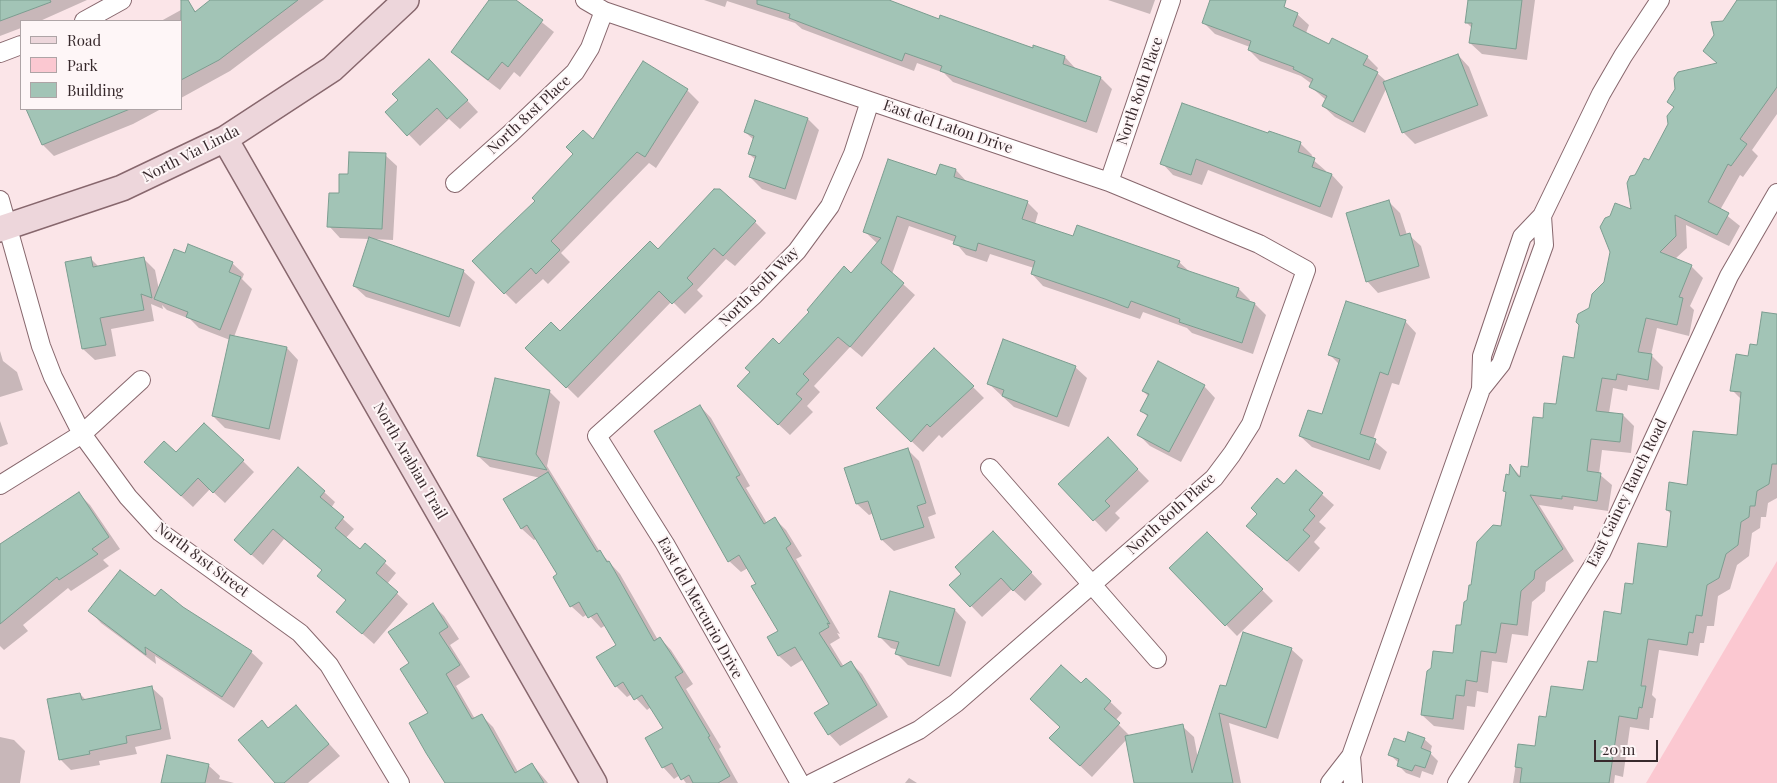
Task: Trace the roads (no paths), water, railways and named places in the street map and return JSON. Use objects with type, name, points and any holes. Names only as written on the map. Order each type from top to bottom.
[{"type":"street","points":[[86,20],[122,0]]},
{"type":"street","name":"North Via Linda","points":[[4,228],[122,188],[225,139],[332,69],[406,0]]},
{"type":"street","name":"East del Laton Drive","points":[[585,0],[604,11],[1109,182],[1258,244],[1306,270]]},
{"type":"street","name":"North 80th Place","points":[[1109,182],[1171,0]]},
{"type":"street","points":[[1330,783],[1351,756],[1481,388],[1482,356],[1522,237],[1542,216],[1601,94],[1623,56],[1660,0]]},
{"type":"street","name":"North 81st Place","points":[[455,183],[511,134],[575,72],[590,48],[604,11]]},
{"type":"street","points":[[0,52],[20,45]]},
{"type":"street","name":"North 80th Way","points":[[597,436],[754,295],[797,251],[830,206],[853,154],[870,101]]},
{"type":"street","name":"North Arabian Trail","points":[[225,139],[594,783]]},
{"type":"street","name":"East Gainey Ranch Road","points":[[1457,783],[1601,553],[1729,276],[1777,193]]},
{"type":"street","name":"North 81st Street","points":[[0,200],[4,228],[41,346],[53,377],[82,434],[128,497],[160,532],[300,633],[329,665],[400,783]]},
{"type":"street","name":"North 80th Place","points":[[812,783],[919,730],[956,703],[1214,478],[1232,454],[1250,424],[1306,270]]},
{"type":"street","points":[[0,485],[82,434],[141,380]]},
{"type":"street","name":"East del Mercurio Drive","points":[[597,436],[665,544],[800,783]]},
{"type":"street","points":[[990,468],[1157,659]]},
{"type":"street","points":[[1351,756],[1353,783]]}]
